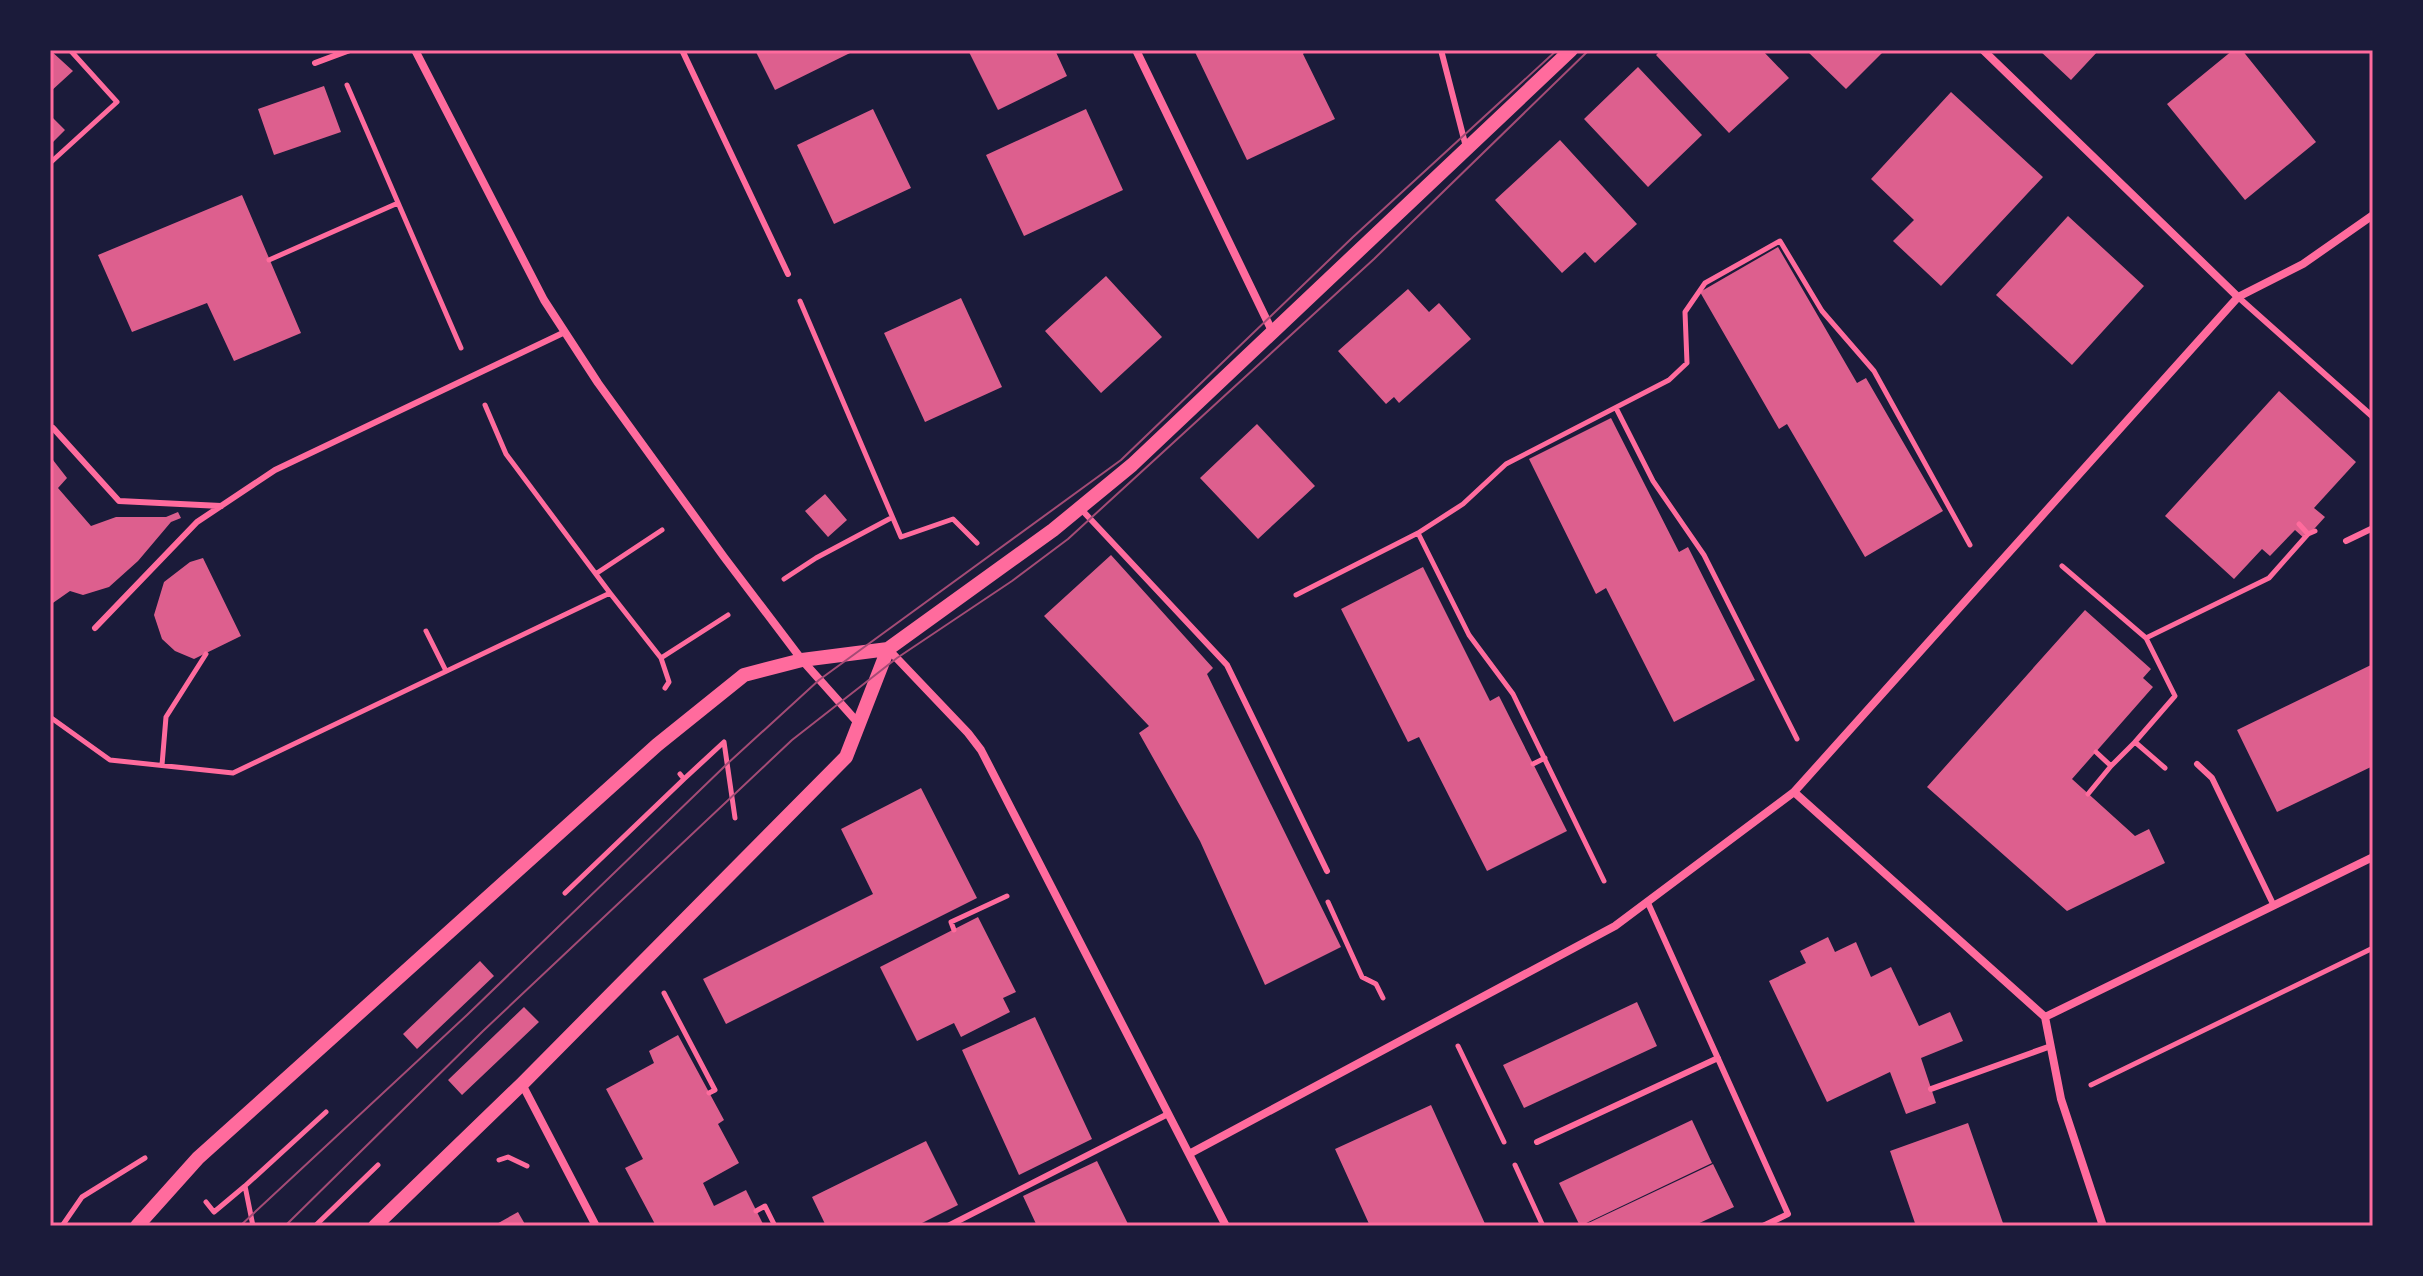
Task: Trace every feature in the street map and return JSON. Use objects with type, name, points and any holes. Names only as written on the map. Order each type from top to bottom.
[{"type":"street","points":[[415,50],[544,300],[598,383],[802,660],[859,724]]},
{"type":"street","points":[[1136,50],[1273,333]]},
{"type":"street","points":[[137,1226],[198,1158],[657,745],[744,675],[802,660],[888,649],[1001,569],[1080,508],[1132,465],[1571,50]]},
{"type":"street","points":[[1983,50],[2238,297]]},
{"type":"street","points":[[1189,1154],[1615,926],[1794,792],[2238,297],[2303,264],[2373,215]]},
{"type":"street","points":[[375,1226],[522,1084],[846,757],[888,649]]},
{"type":"street","points":[[888,649],[981,750],[1226,1226]]},
{"type":"street","points":[[1794,792],[2045,1017],[2061,1099],[2103,1226]]},
{"type":"street","points":[[2045,1017],[2373,857]]},
{"type":"street","points":[[522,1084],[596,1226]]},
{"type":"lane","points":[[315,63],[350,50]]},
{"type":"lane","points":[[682,50],[788,274]]},
{"type":"lane","points":[[1441,50],[1466,150]]},
{"type":"lane","points":[[2238,297],[2373,417]]},
{"type":"lane","points":[[95,628],[197,522],[275,470],[565,332]]},
{"type":"lane","points":[[53,428],[119,501],[221,506]]},
{"type":"lane","points":[[1080,508],[1227,665],[1327,871]]},
{"type":"lane","points":[[2346,541],[2373,528]]},
{"type":"lane","points":[[2197,764],[2212,778],[2274,906]]},
{"type":"lane","points":[[1648,903],[1788,1214],[1763,1226]]},
{"type":"lane","points":[[1931,1089],[2051,1046]]},
{"type":"lane","points":[[1537,1142],[1718,1058]]},
{"type":"lane","points":[[948,1226],[1168,1114]]},
{"type":"path","points":[[50,163],[117,102],[70,50]]},
{"type":"path","points":[[334,55],[506,454],[661,658],[669,682],[662,692]]},
{"type":"path","points":[[269,260],[398,203]]},
{"type":"path","points":[[1296,595],[1418,533],[1463,504],[1506,464],[1669,380],[1687,363],[1685,312],[1705,283],[1780,241],[1820,312],[1874,371],[1970,545]]},
{"type":"path","points":[[788,274],[901,537],[953,519],[1001,569]]},
{"type":"path","points":[[1616,408],[1653,481],[1704,555],[1797,739]]},
{"type":"path","points":[[1907,448],[1914,444]]},
{"type":"path","points":[[1644,484],[1653,481]]},
{"type":"path","points":[[597,573],[691,511]]},
{"type":"path","points":[[661,658],[816,558],[891,518]]},
{"type":"path","points":[[2299,524],[2308,534]]},
{"type":"path","points":[[2146,638],[2269,578],[2308,534],[2323,528]]},
{"type":"path","points":[[1418,533],[1469,635],[1513,694],[1604,881]]},
{"type":"path","points":[[2062,566],[2146,638],[2175,696],[2088,794]]},
{"type":"path","points":[[50,717],[110,760],[233,773],[610,593]]},
{"type":"path","points":[[1724,618],[1733,611]]},
{"type":"path","points":[[426,631],[446,671]]},
{"type":"path","points":[[1458,638],[1469,635]]},
{"type":"path","points":[[162,766],[166,717],[206,654]]},
{"type":"path","points":[[565,893],[724,742],[737,827],[748,816]]},
{"type":"path","points":[[2135,742],[2170,773]]},
{"type":"path","points":[[657,745],[684,779]]},
{"type":"path","points":[[2096,752],[2111,766]]},
{"type":"path","points":[[1533,764],[1545,758]]},
{"type":"path","points":[[1327,871],[1321,888],[1362,977],[1376,984],[1383,998]]},
{"type":"path","points":[[954,930],[951,922],[1007,896]]},
{"type":"path","points":[[2061,1099],[2373,948]]},
{"type":"path","points":[[662,988],[715,1090],[709,1093]]},
{"type":"path","points":[[1444,1018],[1504,1143]]},
{"type":"path","points":[[205,1202],[214,1212],[326,1112]]},
{"type":"path","points":[[495,1162],[508,1157],[530,1167]]},
{"type":"path","points":[[1511,1157],[1543,1226]]},
{"type":"path","points":[[315,1226],[378,1165]]},
{"type":"path","points":[[245,1186],[253,1226]]},
{"type":"path","points":[[756,1211],[765,1206],[775,1226]]},
{"type":"building","points":[[50,50],[73,71],[50,92]]},
{"type":"building","points":[[755,50],[848,50],[850,53],[775,90]]},
{"type":"building","points":[[968,50],[1055,50],[1067,76],[998,110]]},
{"type":"building","points":[[1194,50],[1306,50],[1303,54],[1335,119],[1247,160]]},
{"type":"building","points":[[1661,50],[1762,50],[1789,78],[1729,133],[1656,55]]},
{"type":"building","points":[[1806,50],[1885,50],[1846,89]]},
{"type":"building","points":[[2039,50],[2099,50],[2071,80]]},
{"type":"building","points":[[2233,50],[2242,50],[2316,142],[2245,200],[2167,104]]},
{"type":"building","points":[[1638,67],[1702,135],[1648,187],[1584,119]]},
{"type":"building","points":[[324,86],[341,132],[274,155],[258,109]]},
{"type":"building","points":[[1951,92],[2043,177],[1941,286],[1893,241],[1914,220],[1871,179]]},
{"type":"building","points":[[873,109],[911,188],[834,224],[797,145]]},
{"type":"building","points":[[1086,109],[1123,190],[1024,236],[986,155]]},
{"type":"building","points":[[50,115],[65,130],[50,145]]},
{"type":"building","points":[[1560,140],[1637,224],[1595,263],[1585,252],[1562,273],[1495,200]]},
{"type":"building","points":[[242,195],[301,333],[234,361],[207,303],[132,332],[98,255]]},
{"type":"building","points":[[2068,216],[2144,286],[2072,365],[1996,295]]},
{"type":"building","points":[[1778,247],[1857,383],[1866,378],[1943,511],[1865,557],[1787,424],[1779,429],[1700,292]]},
{"type":"building","points":[[1106,276],[1162,337],[1101,393],[1045,331]]},
{"type":"building","points":[[1408,289],[1429,312],[1439,303],[1471,339],[1399,403],[1394,397],[1386,404],[1338,351]]},
{"type":"building","points":[[961,298],[1002,387],[925,422],[884,333]]},
{"type":"building","points":[[2279,391],[2356,462],[2314,508],[2325,517],[2305,539],[2295,530],[2270,556],[2262,549],[2234,579],[2165,516]]},
{"type":"building","points":[[1611,418],[1679,552],[1688,547],[1755,680],[1674,722],[1606,588],[1596,594],[1529,459]]},
{"type":"building","points":[[1257,424],[1315,486],[1258,539],[1200,478]]},
{"type":"building","points":[[53,460],[67,478],[58,488],[91,526],[116,517],[166,517],[178,512],[181,518],[171,522],[138,561],[109,587],[83,595],[70,591],[50,605],[50,462]]},
{"type":"building","points":[[825,494],[847,520],[828,537],[805,511]]},
{"type":"building","points":[[1111,555],[1213,668],[1207,674],[1341,947],[1265,985],[1200,841],[1139,733],[1149,726],[1044,616]]},
{"type":"building","points":[[203,558],[241,636],[194,659],[175,651],[162,639],[154,615],[164,582],[190,562]]},
{"type":"building","points":[[1423,567],[1490,701],[1499,696],[1567,831],[1487,871],[1419,737],[1408,742],[1341,609]]},
{"type":"building","points":[[2085,610],[2151,669],[2143,678],[2153,687],[2072,779],[2135,836],[2149,829],[2165,863],[2067,911],[1927,787]]},
{"type":"building","points":[[2373,664],[2373,766],[2277,812],[2237,730]]},
{"type":"building","points":[[921,788],[977,898],[726,1024],[703,979],[873,894],[841,829]]},
{"type":"building","points":[[978,917],[1016,992],[1003,998],[1010,1012],[961,1037],[954,1023],[917,1041],[880,967]]},
{"type":"building","points":[[1828,937],[1835,952],[1856,942],[1871,977],[1891,967],[1919,1026],[1950,1012],[1963,1041],[1921,1058],[1936,1103],[1906,1114],[1890,1072],[1827,1102],[1769,981],[1806,963],[1800,951]]},
{"type":"building","points":[[480,961],[494,976],[417,1049],[403,1034]]},
{"type":"building","points":[[1637,1002],[1657,1046],[1524,1108],[1503,1065]]},
{"type":"building","points":[[524,1007],[539,1022],[462,1095],[448,1080]]},
{"type":"building","points":[[1035,1017],[1092,1139],[1019,1175],[962,1050]]},
{"type":"building","points":[[678,1035],[724,1120],[718,1124],[739,1163],[703,1183],[714,1206],[746,1190],[764,1226],[656,1226],[625,1168],[643,1159],[606,1089],[654,1063],[649,1051]]},
{"type":"building","points":[[1431,1105],[1486,1226],[1370,1226],[1335,1149]]},
{"type":"building","points":[[1692,1120],[1712,1163],[1580,1226],[1559,1183]]},
{"type":"building","points":[[1968,1123],[2004,1226],[1916,1226],[1890,1151]]},
{"type":"building","points":[[926,1141],[958,1205],[916,1226],[826,1226],[812,1197]]},
{"type":"building","points":[[1097,1161],[1129,1226],[1037,1226],[1023,1196]]},
{"type":"building","points":[[1713,1164],[1734,1207],[1693,1226],[1582,1226]]},
{"type":"building","points":[[518,1212],[526,1226],[493,1226]]},
{"type":"tram line","points":[[240,1226],[819,680],[1121,460],[1353,237],[1557,50]]},
{"type":"tram line","points":[[285,1226],[483,1031],[792,740],[897,658],[1012,581],[1068,539],[1374,259],[1589,50]]}]
